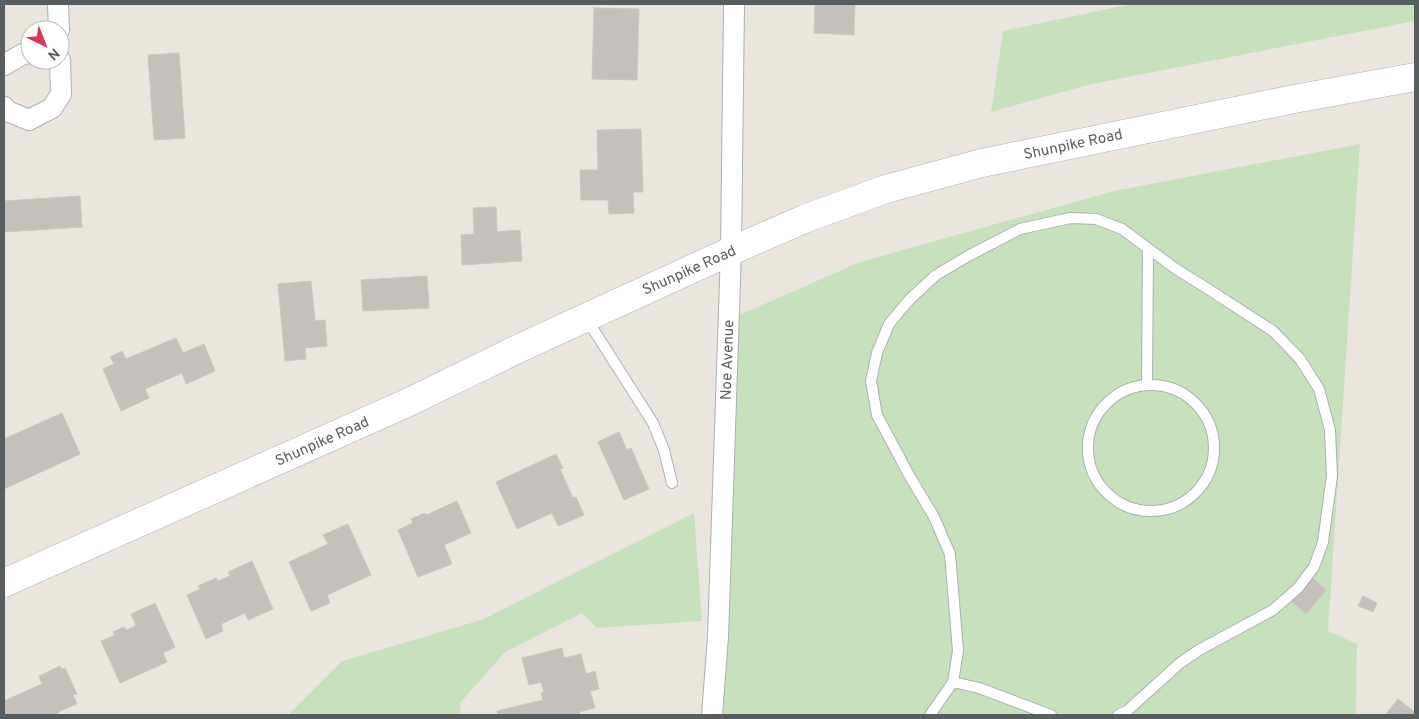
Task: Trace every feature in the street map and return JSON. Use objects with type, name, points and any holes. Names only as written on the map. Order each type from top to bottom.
[{"type":"main road","name":"Shunpike Road","points":[[4,583],[409,402],[585,317],[731,251],[804,219],[886,189],[982,163],[1294,99],[1415,77]]},
{"type":"street","points":[[58,4],[59,20]]},
{"type":"street","name":"Noe Avenue","points":[[712,715],[718,638],[731,251],[734,4]]},
{"type":"street","points":[[4,65],[20,56]]},
{"type":"street","points":[[4,107],[7,111],[29,120],[52,108],[61,94],[60,70]]},
{"type":"lane","points":[[930,715],[953,682],[958,651],[950,554],[934,517],[877,415],[871,381],[877,353],[889,324],[909,300],[936,274],[970,254],[1020,229],[1070,218],[1096,219],[1122,229],[1176,270],[1206,286],[1273,331],[1300,359],[1319,390],[1330,430],[1332,476],[1323,542],[1314,567],[1298,588],[1273,610],[1199,650],[1180,663],[1128,710],[1118,715]]},
{"type":"lane","points":[[1146,384],[1148,249]]},
{"type":"lane","points":[[585,317],[653,423],[664,450],[672,483]]},
{"type":"lane","points":[[1146,384],[1170,387],[1190,398],[1206,415],[1214,437],[1213,460],[1204,482],[1188,499],[1167,509],[1144,511],[1121,504],[1103,489],[1091,469],[1087,446],[1092,423],[1105,404],[1124,390],[1146,384]]},
{"type":"lane","points":[[953,682],[979,688],[1051,715]]},
{"type":"green space","points":[[1132,4],[1415,4],[1415,21],[1092,84],[991,112],[1003,31]]},
{"type":"green space","points":[[1360,144],[1328,631],[1357,644],[1356,715],[718,715],[730,319],[860,262],[1114,191]]},
{"type":"green space","points":[[694,513],[702,621],[597,628],[582,613],[505,652],[460,703],[461,715],[288,715],[342,661],[481,620]]},
{"type":"building","points":[[815,4],[855,4],[854,35],[814,33]]},
{"type":"building","points":[[594,8],[639,9],[637,80],[592,79]]},
{"type":"building","points":[[179,53],[185,138],[154,140],[148,55]]},
{"type":"building","points":[[641,129],[643,192],[633,192],[634,213],[609,214],[608,200],[581,200],[580,170],[598,170],[597,130]]},
{"type":"building","points":[[80,196],[82,227],[4,232],[4,201]]},
{"type":"building","points":[[496,207],[497,232],[520,230],[522,261],[462,265],[461,235],[474,234],[473,208]]},
{"type":"building","points":[[427,276],[429,308],[363,311],[361,280]]},
{"type":"building","points":[[311,281],[315,321],[325,320],[327,346],[305,348],[306,359],[285,361],[278,284]]},
{"type":"building","points":[[176,338],[183,353],[204,344],[215,371],[186,384],[182,373],[145,389],[149,398],[121,411],[103,369],[114,364],[110,357],[122,351],[126,359]]},
{"type":"building","points":[[62,413],[80,454],[4,489],[4,439]]},
{"type":"building","points":[[619,432],[627,450],[631,448],[649,489],[624,500],[598,442]]},
{"type":"building","points":[[556,454],[563,468],[560,469],[573,498],[576,497],[584,515],[558,526],[552,513],[517,529],[496,482]]},
{"type":"building","points":[[457,501],[471,533],[444,545],[452,564],[418,577],[398,530],[413,523],[411,519],[425,513],[426,515]]},
{"type":"building","points":[[348,524],[371,575],[327,595],[330,603],[311,611],[289,562],[328,544],[323,535]]},
{"type":"building","points":[[252,561],[273,609],[248,620],[245,613],[221,624],[223,631],[206,639],[187,595],[200,589],[198,586],[216,578],[218,581],[230,576],[228,572]]},
{"type":"building","points":[[1312,577],[1326,590],[1306,614],[1291,601]]},
{"type":"building","points":[[1363,596],[1377,603],[1373,612],[1358,606]]},
{"type":"building","points":[[155,603],[175,647],[163,653],[167,662],[120,683],[101,641],[115,635],[113,632],[124,627],[126,630],[136,626],[131,614]]},
{"type":"building","points":[[562,648],[564,658],[581,654],[586,674],[595,671],[599,689],[590,691],[595,708],[579,712],[580,715],[498,715],[497,711],[543,700],[541,693],[544,692],[541,682],[529,685],[522,658]]},
{"type":"building","points":[[60,666],[61,669],[65,668],[77,694],[73,695],[77,704],[58,712],[59,715],[6,715],[4,701],[42,684],[39,676]]},
{"type":"building","points":[[1398,699],[1415,712],[1415,715],[1385,715]]}]
